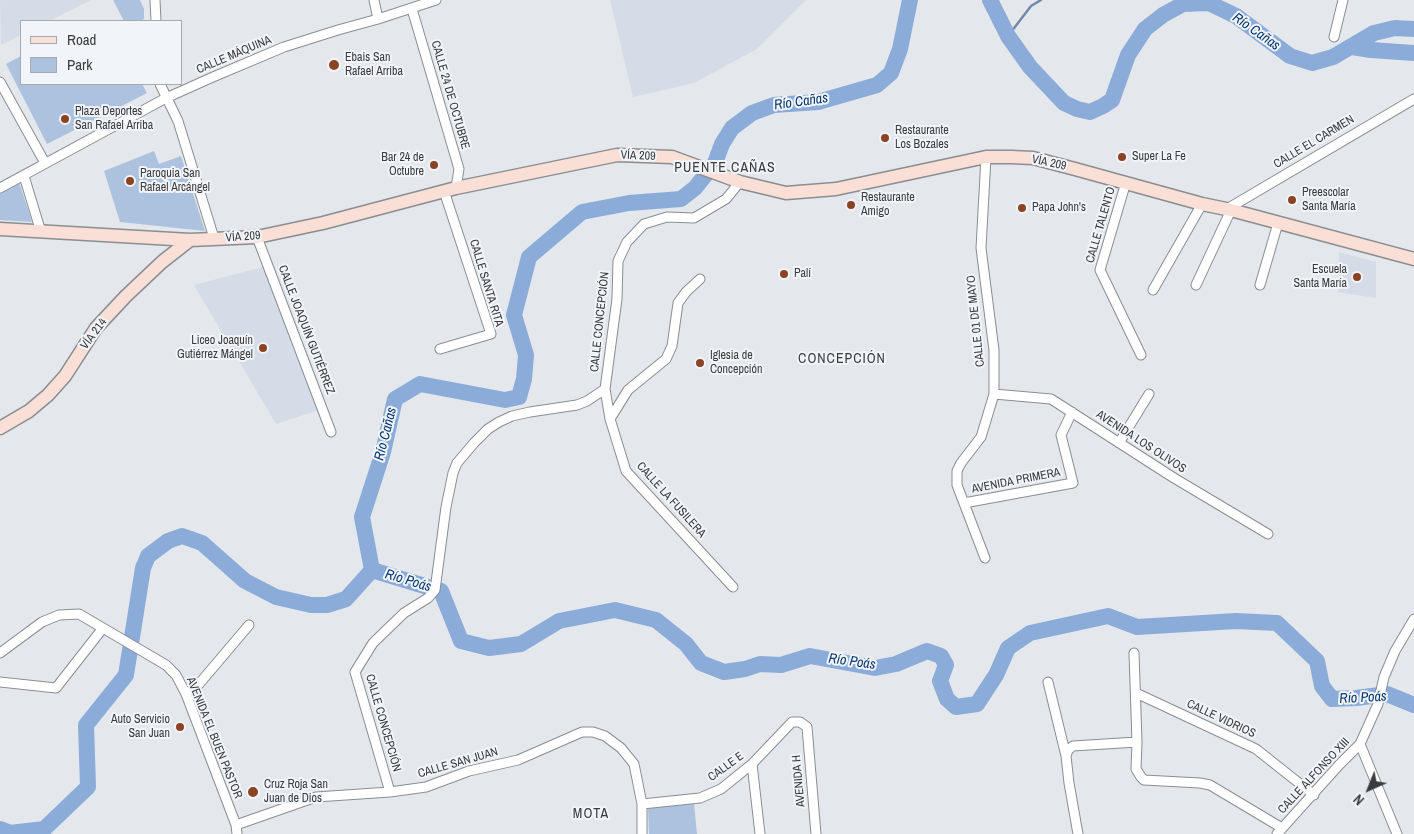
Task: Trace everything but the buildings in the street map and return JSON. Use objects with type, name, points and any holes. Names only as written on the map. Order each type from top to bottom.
[{"type":"main road","name":"VÍA 209","points":[[0,229],[190,240],[257,237],[323,223],[450,190],[617,155],[672,157],[740,182],[786,193],[836,189],[986,157],[1033,158],[1414,259]]},
{"type":"main road","points":[[149,238],[157,245],[162,262]]},
{"type":"main road","name":"VÍA 214","points":[[0,428],[29,411],[48,395],[65,376],[96,328],[162,262],[190,240]]},
{"type":"street","points":[[155,0],[156,20]]},
{"type":"street","points":[[374,0],[378,19]]},
{"type":"street","name":"CALLE MÁQUINA","points":[[0,188],[166,98],[284,46],[412,9],[435,0]]},
{"type":"street","points":[[1334,37],[1343,0]]},
{"type":"street","name":"CALLE 24 DE OCTUBRE","points":[[412,9],[458,169],[450,190]]},
{"type":"street","points":[[0,82],[45,164]]},
{"type":"street","points":[[160,85],[178,121],[214,238]]},
{"type":"street","name":"CALLE EL CARMEN","points":[[1229,210],[1414,99]]},
{"type":"street","name":"CALLE 01 DE MAYO","points":[[985,558],[957,484],[957,471],[960,463],[981,437],[994,394],[994,350],[981,248],[986,157]]},
{"type":"street","points":[[24,176],[41,232]]},
{"type":"street","name":"CALLE CONCEPCIÓN","points":[[390,792],[355,672],[373,643],[404,613],[428,598],[434,590],[446,506],[457,463],[488,429],[512,416],[577,405],[605,389],[617,299],[618,261],[626,242],[644,224],[668,217],[694,218],[726,199],[740,182]]},
{"type":"street","name":"CALLE TALENTO","points":[[1126,182],[1100,270],[1141,355]]},
{"type":"street","name":"CALLE SANTA RITA","points":[[440,349],[491,334],[450,190]]},
{"type":"street","points":[[1153,290],[1202,204]]},
{"type":"street","points":[[1196,286],[1229,210]]},
{"type":"street","points":[[1260,285],[1278,223]]},
{"type":"street","name":"CALLE JOAQUÍN GUTIÉRREZ","points":[[257,237],[331,432]]},
{"type":"street","points":[[610,419],[628,390],[666,359],[672,346],[678,303],[686,292],[700,279]]},
{"type":"street","name":"CALLE LA FUSILERA","points":[[605,389],[610,419],[626,471],[733,587]]},
{"type":"street","name":"AVENIDA LOS OLIVOS","points":[[994,394],[1051,399],[1268,534]]},
{"type":"street","points":[[1119,443],[1149,394]]},
{"type":"street","name":"AVENIDA PRIMERA","points":[[964,503],[1072,483],[1061,435],[1072,412]]},
{"type":"street","name":"AVENIDA EL BUEN PASTOR","points":[[0,653],[42,622],[60,615],[79,614],[166,665],[176,676],[186,694],[237,830]]},
{"type":"street","name":"CALLE ALFONSO XIII","points":[[1280,831],[1360,744],[1378,704],[1381,687],[1394,651],[1414,619]]},
{"type":"street","points":[[186,694],[199,684],[249,625]]},
{"type":"street","points":[[0,682],[56,688],[103,628]]},
{"type":"street","points":[[1134,654],[1136,769],[1141,777],[1144,780],[1210,785],[1280,831]]},
{"type":"street","points":[[1048,682],[1066,756],[1078,834]]},
{"type":"street","name":"CALLE VIDRIOS","points":[[1136,693],[1256,749],[1314,795]]},
{"type":"street","name":"CALLE E","points":[[642,804],[700,798],[721,789],[752,764],[792,722],[800,722],[807,727]]},
{"type":"street","name":"AVENIDA H","points":[[807,727],[816,834]]},
{"type":"street","name":"CALLE SAN JUAN","points":[[237,830],[316,797],[390,792],[426,787],[468,771],[518,760],[582,732],[593,732],[605,736],[621,748],[634,764],[642,804],[642,834]]},
{"type":"street","points":[[1066,756],[1068,750],[1074,746],[1137,742]]},
{"type":"street","points":[[1360,744],[1397,834]]},
{"type":"street","points":[[752,764],[760,834]]},
{"type":"shaded area","points":[[0,0],[91,0],[51,20],[20,20],[20,36],[1,45]]},
{"type":"shaded area","points":[[610,0],[806,0],[757,49],[694,83],[633,97]]},
{"type":"shaded area","name":"Escuela Santa María","points":[[1339,252],[1376,262],[1376,298],[1338,292]]},
{"type":"shaded area","name":"Liceo Joaquín Gutiérrez Mángel","points":[[263,267],[319,410],[276,424],[194,285]]},
{"type":"green space","points":[[113,0],[140,0],[144,9],[144,19],[123,20]]},
{"type":"green space","name":"Plaza Deportes San Rafael Arriba","points":[[20,57],[20,85],[143,85],[147,93],[47,144],[6,64]]},
{"type":"green space","points":[[154,151],[159,164],[181,156],[205,231],[120,222],[104,171]]},
{"type":"green space","points":[[19,182],[32,222],[0,220],[0,193]]},
{"type":"green space","points":[[694,804],[697,834],[649,834],[648,808]]},
{"type":"waterway","name":"Río Cañas","points":[[372,570],[362,517],[383,452],[395,399],[420,384],[505,400],[519,397],[524,379],[526,355],[514,315],[529,257],[582,212],[629,203],[681,199],[695,188],[715,163],[722,144],[732,128],[752,113],[774,105],[818,102],[877,85],[891,73],[900,49],[910,0]]},
{"type":"waterway","name":"Río Cañas","points":[[990,0],[1008,36],[1030,67],[1064,103],[1090,112],[1112,100],[1128,55],[1145,29],[1163,15],[1183,4],[1209,3],[1236,16],[1290,56],[1312,63],[1333,57],[1374,33],[1395,28],[1414,29]]},
{"type":"waterway","points":[[1008,36],[1031,6],[1041,0]]},
{"type":"waterway","points":[[1352,47],[1414,53]]},
{"type":"waterway","name":"Río Cañas","points":[[0,829],[10,833],[44,829],[88,787],[86,725],[126,675],[143,568],[148,556],[168,541],[182,536],[202,543],[245,581],[276,597],[311,605],[327,605],[346,599],[372,570]]},
{"type":"waterway","name":"Río Poás","points":[[372,570],[441,591],[461,641],[489,648],[521,644],[559,621],[615,610],[656,620],[686,644],[701,663],[724,672],[745,669],[760,664],[781,665],[810,656],[875,668],[896,664],[927,651],[941,656],[946,665],[940,681],[947,699],[956,707],[977,704],[996,675],[1008,648],[1030,633],[1108,616],[1137,627],[1236,621],[1277,623],[1317,661],[1322,686],[1332,699],[1387,694],[1414,705]]},
{"type":"place","name":"Ebais San Rafael Arriba","points":[[334,65]]},
{"type":"place","name":"Plaza Deportes San Rafael Arriba","points":[[65,119]]},
{"type":"place","name":"Restaurante Los Bozales","points":[[885,138]]},
{"type":"place","name":"Super La Fe","points":[[1122,157]]},
{"type":"place","name":"Bar 24 de Octubre","points":[[434,165]]},
{"type":"place","name":"Paroquia San Rafael Arcángel","points":[[130,181]]},
{"type":"place","name":"Preescolar Santa María","points":[[1292,200]]},
{"type":"place","name":"Restaurante Amigo","points":[[851,205]]},
{"type":"place","name":"Papa John's","points":[[1022,208]]},
{"type":"place","name":"Palí","points":[[784,274]]},
{"type":"place","name":"Escuela Santa María","points":[[1357,277]]},
{"type":"place","name":"Liceo Joaquín Gutiérrez Mángel","points":[[263,348]]},
{"type":"place","name":"Iglesia de Concepción","points":[[700,363]]},
{"type":"place","name":"Auto Servicio San Juan","points":[[180,727]]},
{"type":"place","name":"Cruz Roja San Juan de Dios","points":[[253,792]]},
{"type":"district","name":"PUENTE CAÑAS","points":[[725,168]]},
{"type":"district","name":"CONCEPCIÓN","points":[[842,359]]},
{"type":"district","name":"MOTA","points":[[591,814]]}]
